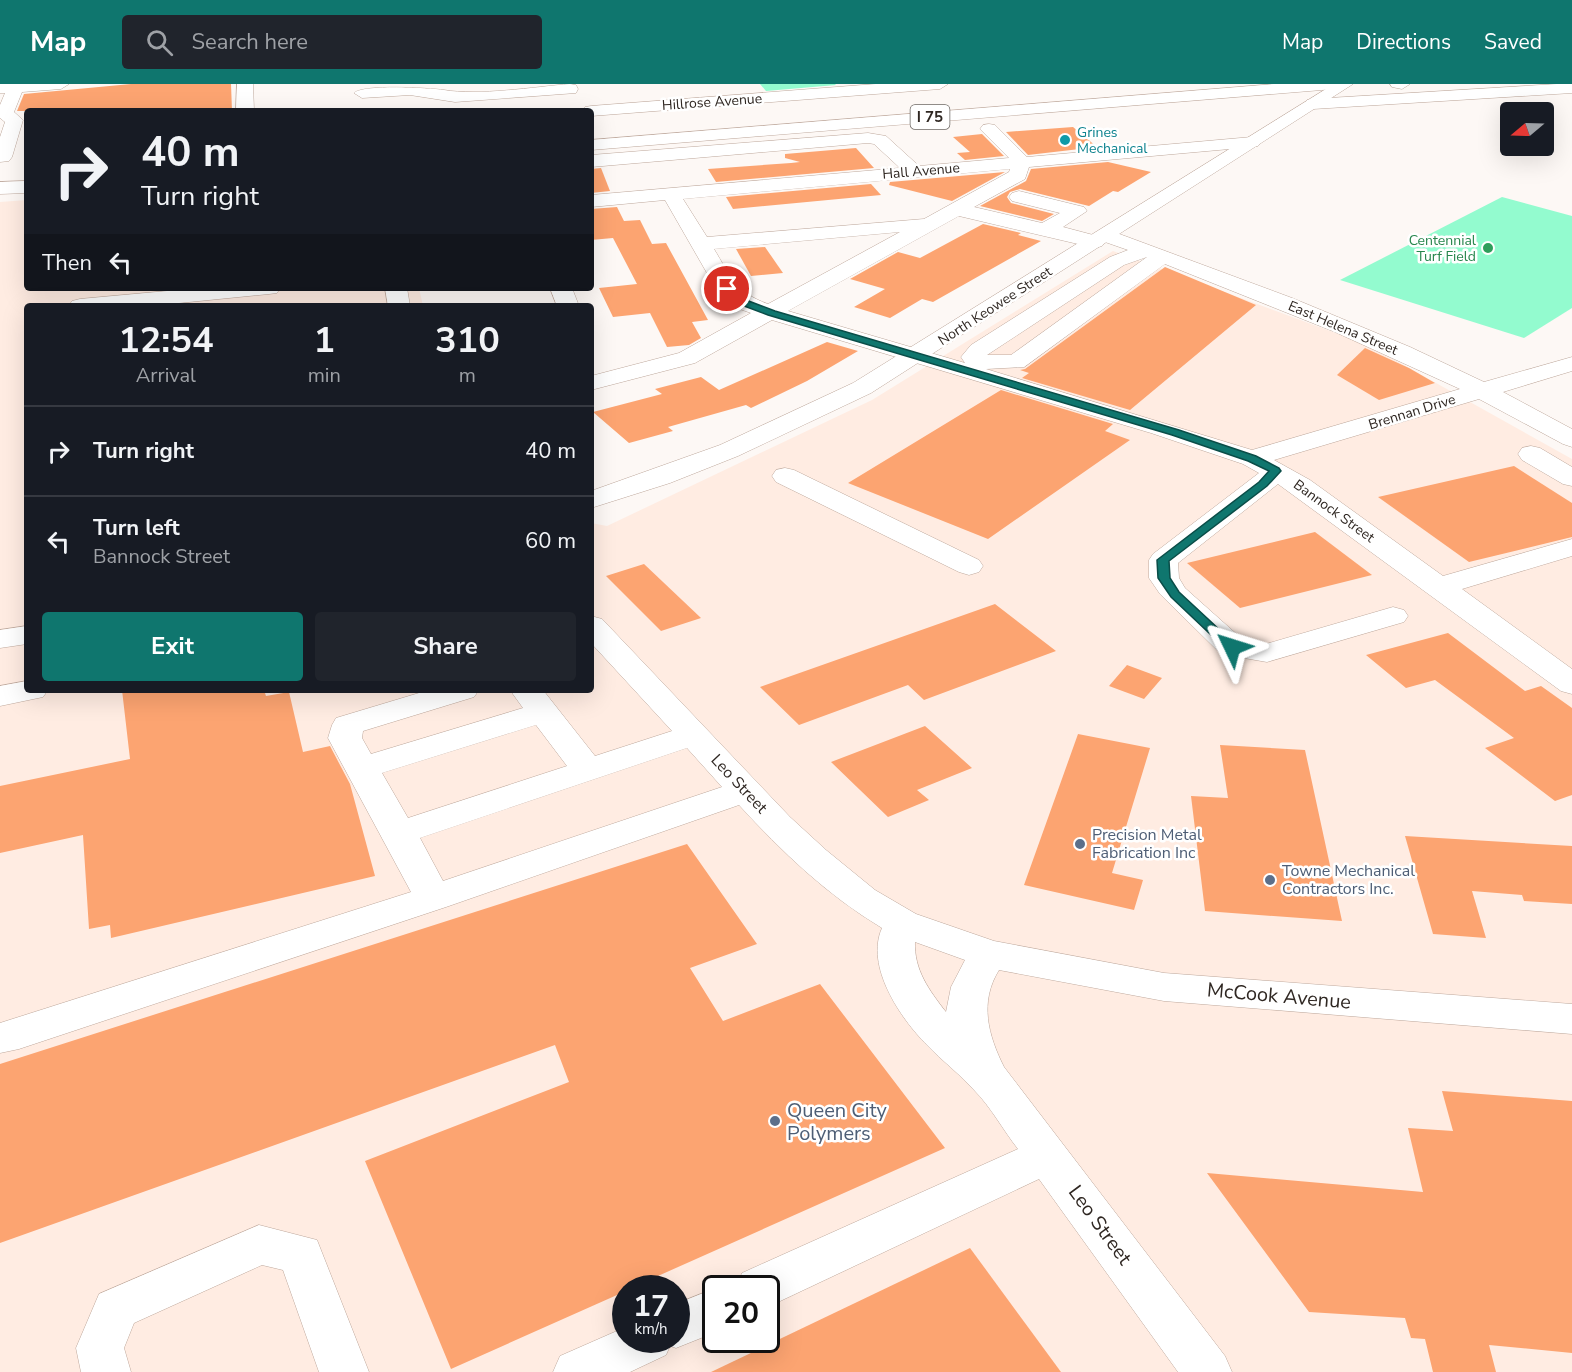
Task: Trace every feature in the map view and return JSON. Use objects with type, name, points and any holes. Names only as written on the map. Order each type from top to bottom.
[{"type":"main road","points":[[10,163],[14,120],[5,114],[7,88],[61,84]]},
{"type":"main road","points":[[245,84],[245,108]]},
{"type":"main road","name":"Hillrose Avenue","points":[[594,111],[938,84]]},
{"type":"main road","name":"I 75","points":[[594,130],[1163,84]]},
{"type":"main road","name":"I 75","points":[[594,145],[1334,84]]},
{"type":"main road","name":"North Keowee Street","points":[[594,499],[638,486],[770,433],[862,388],[917,356],[1345,84]]},
{"type":"main road","points":[[365,108],[362,88],[412,87],[455,97],[570,89]]},
{"type":"main road","points":[[1313,104],[1572,88]]},
{"type":"main road","points":[[595,377],[687,358],[1018,175],[1021,162],[1015,153],[989,129]]},
{"type":"main road","points":[[594,161],[868,138],[880,140],[915,172]]},
{"type":"main road","name":"Hall Avenue","points":[[594,201],[1252,142]]},
{"type":"main road","points":[[0,188],[24,187]]},
{"type":"main road","name":"Bannock Street","points":[[671,194],[727,289],[749,305],[917,356],[972,366],[1264,464],[1310,493],[1572,684]]},
{"type":"main road","points":[[1019,197],[1077,211],[1046,229]]},
{"type":"main road","name":"East Helena Street","points":[[957,209],[1035,229],[1108,234],[1297,291],[1400,333],[1509,384],[1572,417]]},
{"type":"main road","points":[[700,244],[932,223]]},
{"type":"main road","points":[[1159,250],[1016,362],[972,366],[973,357],[979,350],[1117,261],[1159,250]]},
{"type":"main road","name":"East Helena Street","points":[[1159,250],[1409,355],[1483,391],[1572,439]]},
{"type":"main road","points":[[82,303],[232,291]]},
{"type":"main road","points":[[1275,300],[1297,291]]},
{"type":"main road","name":"Brennan Drive","points":[[1264,464],[1483,391],[1572,364]]},
{"type":"main road","points":[[1532,454],[1572,478]]},
{"type":"main road","points":[[1264,464],[1263,484],[1163,560],[1164,578],[1175,594],[1232,647],[1267,653],[1393,616]]},
{"type":"main road","points":[[785,476],[969,566]]},
{"type":"main road","points":[[1439,587],[1572,547]]},
{"type":"main road","name":"Leo Street","points":[[594,628],[813,859],[862,899],[903,922],[989,954],[969,991],[966,1015],[971,1043],[990,1079],[1207,1372]]},
{"type":"main road","points":[[0,639],[24,635]]},
{"type":"main road","points":[[0,696],[24,692]]},
{"type":"main road","points":[[433,898],[345,738],[348,725],[453,693]]},
{"type":"main road","points":[[361,768],[534,701],[589,771]]},
{"type":"main road","points":[[399,833],[694,735]]},
{"type":"main road","points":[[0,1038],[433,898],[746,791]]},
{"type":"main road","name":"Leo Street","points":[[903,922],[897,939],[895,957],[908,992],[940,1033],[990,1079]]},
{"type":"main road","name":"McCook Avenue","points":[[989,954],[1164,987],[1572,1019]]},
{"type":"main road","points":[[780,1278],[1048,1155]]},
{"type":"main road","points":[[106,1372],[100,1348],[116,1308],[259,1245],[301,1254],[344,1372]]},
{"type":"main road","points":[[578,1372],[620,1353]]},
{"type":"shaded area","points":[[24,200],[24,291],[420,291],[422,303],[24,303],[24,693],[594,693],[594,524],[607,526],[872,400],[1113,251],[1368,345],[1572,459],[1572,1372],[0,1372],[0,202]]},
{"type":"green space","points":[[760,84],[835,84],[836,85],[766,91]]},
{"type":"green space","name":"Centennial Turf Field","points":[[1502,197],[1572,216],[1572,308],[1524,338],[1340,280]]},
{"type":"building","points":[[131,84],[231,84],[232,108],[24,108],[24,111],[17,111],[24,94]]},
{"type":"building","points":[[1073,127],[1097,147],[1028,155],[1006,132]]},
{"type":"building","points":[[982,134],[1004,156],[965,160],[957,153],[970,152],[953,137]]},
{"type":"building","points":[[856,148],[874,168],[716,182],[708,169],[800,162],[785,158],[785,154]]},
{"type":"building","points":[[1108,162],[1151,172],[1089,206],[1020,189],[1010,192],[1007,197],[1011,203],[1054,214],[1042,221],[980,206],[1026,181],[1031,169]]},
{"type":"building","points":[[601,168],[610,191],[594,193],[594,169]]},
{"type":"building","points":[[1005,172],[952,201],[889,185],[890,182]]},
{"type":"building","points":[[871,184],[881,195],[733,209],[726,197]]},
{"type":"building","points":[[617,207],[624,221],[640,220],[652,244],[666,243],[708,320],[692,322],[701,338],[689,345],[667,347],[650,313],[613,317],[599,288],[637,284],[613,238],[594,240],[594,209]]},
{"type":"building","points":[[983,224],[1021,233],[1018,235],[1041,241],[933,302],[922,299],[890,318],[854,307],[885,289],[850,279],[898,252],[920,258]]},
{"type":"building","points":[[765,247],[783,273],[751,276],[736,249]]},
{"type":"building","points":[[1165,267],[1256,305],[1130,410],[1022,378],[1029,373],[1020,370],[1025,369]]},
{"type":"building","points":[[827,342],[858,351],[807,381],[751,408],[746,405],[668,427],[673,431],[629,443],[594,413],[662,394],[655,389],[701,377],[719,390]]},
{"type":"building","points":[[1365,348],[1435,383],[1379,400],[1337,375]]},
{"type":"building","points":[[1001,390],[1113,424],[1105,431],[1130,440],[988,539],[848,483]]},
{"type":"building","points":[[1514,466],[1572,503],[1572,537],[1469,562],[1378,497]]},
{"type":"building","points":[[1315,532],[1372,575],[1240,608],[1187,563]]},
{"type":"building","points":[[644,564],[701,618],[661,631],[606,576]]},
{"type":"building","points":[[995,604],[1056,651],[924,700],[908,685],[799,725],[760,687]]},
{"type":"building","points":[[1448,633],[1525,691],[1541,686],[1572,708],[1572,795],[1555,801],[1485,748],[1514,738],[1435,680],[1406,688],[1366,655]]},
{"type":"building","points":[[1127,665],[1162,678],[1144,699],[1109,686]]},
{"type":"building","points":[[122,693],[265,693],[266,696],[289,693],[303,752],[330,746],[350,784],[375,876],[111,938],[110,925],[89,929],[83,835],[0,853],[0,786],[130,759]]},
{"type":"building","points":[[925,726],[972,768],[917,790],[929,800],[888,817],[831,762]]},
{"type":"building","points":[[1078,734],[1150,748],[1112,873],[1143,880],[1134,910],[1024,885]]},
{"type":"building","points":[[1220,745],[1305,750],[1342,921],[1205,911],[1191,796],[1228,798]]},
{"type":"building","points":[[1405,836],[1572,846],[1572,904],[1524,901],[1522,895],[1472,891],[1486,938],[1433,934]]},
{"type":"building","points":[[687,844],[757,944],[690,968],[723,1021],[820,984],[945,1148],[660,1275],[612,1275],[612,1297],[451,1369],[365,1161],[569,1082],[555,1045],[0,1243],[0,1064]]},
{"type":"building","points":[[1442,1091],[1572,1101],[1572,1353],[1489,1345],[1496,1372],[1433,1372],[1425,1339],[1411,1338],[1405,1318],[1309,1312],[1207,1173],[1423,1192],[1408,1128],[1453,1131]]},
{"type":"building","points":[[970,1248],[1061,1372],[711,1372],[751,1353],[780,1353],[780,1339]]},
{"type":"place","name":"Grines Mechanical","points":[[1065,140]]},
{"type":"place","name":"Centennial Turf Field","points":[[1488,248]]},
{"type":"place","name":"Precision Metal Fabrication Inc","points":[[1080,844]]},
{"type":"place","name":"Towne Mechanical Contractors Inc.","points":[[1270,880]]},
{"type":"place","name":"Queen City Polymers","points":[[775,1121]]},
{"type":"route","points":[[727,289],[742,302],[771,313],[1175,433],[1252,458],[1275,471],[1263,484],[1163,560],[1164,578],[1175,594],[1199,619],[1232,647]]}]
